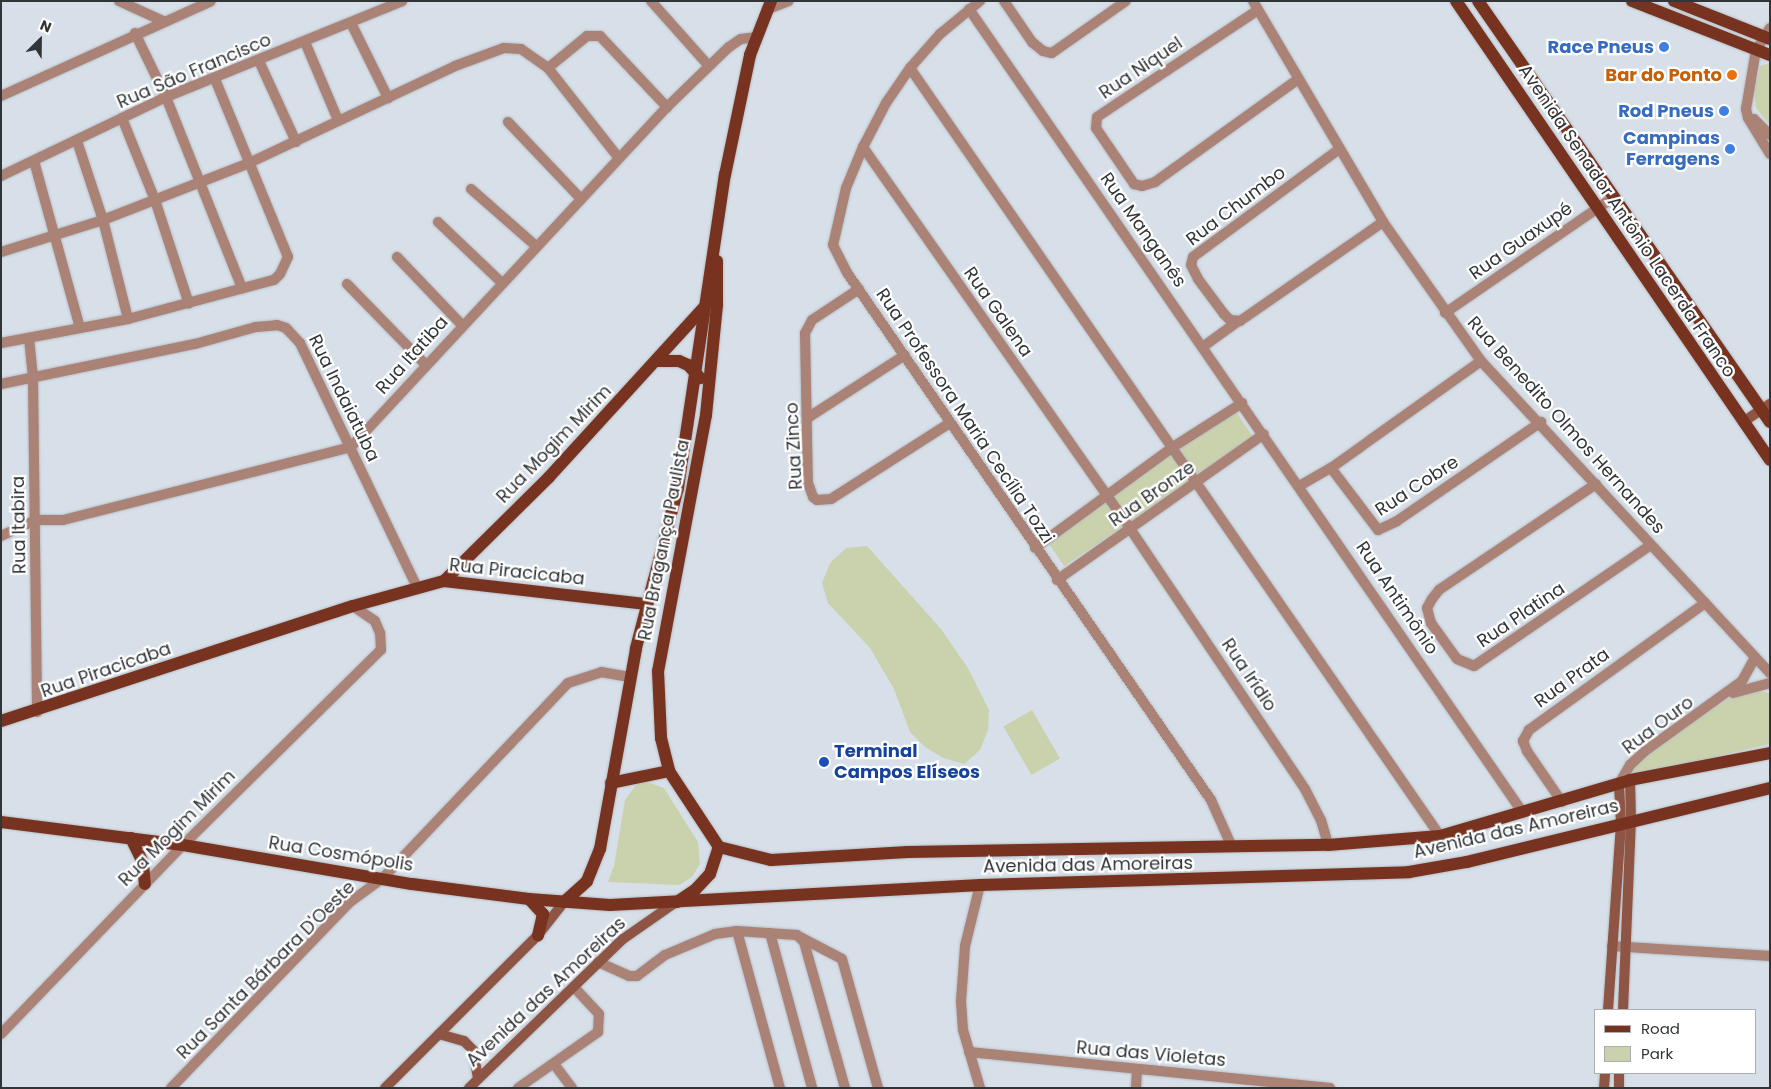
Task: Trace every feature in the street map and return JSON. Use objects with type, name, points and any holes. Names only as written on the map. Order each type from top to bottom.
[{"type":"main road","name":"Avenida Senador Antônio Lacerda Franco","points":[[1456,1],[1770,460]]},
{"type":"main road","name":"Avenida Senador Antônio Lacerda Franco","points":[[1478,1],[1766,407],[1770,422]]},
{"type":"main road","points":[[1632,1],[1770,55]]},
{"type":"main road","points":[[1674,1],[1767,34]]},
{"type":"main road","name":"Rua Bragança Paulista","points":[[645,604],[678,488],[697,373],[704,307],[717,224],[750,55],[770,5]]},
{"type":"main road","name":"Rua Bragança Paulista","points":[[717,224],[717,305],[708,400],[658,670],[661,738],[669,771],[719,847]]},
{"type":"main road","name":"Rua Mogim Mirim","points":[[444,580],[549,477],[657,361],[704,307]]},
{"type":"main road","points":[[657,361],[679,361],[697,373],[708,400]]},
{"type":"main road","points":[[1743,422],[1766,407]]},
{"type":"main road","name":"Rua Piracicaba","points":[[1,721],[37,712],[353,606],[444,580],[645,604]]},
{"type":"main road","points":[[386,1088],[538,935],[564,902],[587,881],[597,860],[645,604]]},
{"type":"main road","name":"Avenida das Amoreiras","points":[[719,847],[772,860],[908,852],[1328,845],[1440,836],[1562,802],[1624,782],[1770,753]]},
{"type":"main road","points":[[611,783],[669,771]]},
{"type":"main road","points":[[1623,1009],[1626,946],[1626,821],[1624,782]]},
{"type":"main road","name":"Avenida das Amoreiras","points":[[469,1088],[622,939],[676,902],[980,885],[1409,872],[1468,862],[1626,821],[1770,788]]},
{"type":"main road","points":[[1,814],[23,824]]},
{"type":"main road","points":[[1608,1009],[1612,946],[1626,821]]},
{"type":"main road","name":"Rua Cosmópolis","points":[[1,822],[183,845],[382,879],[529,900],[610,905],[676,902]]},
{"type":"main road","points":[[132,838],[143,863],[145,884]]},
{"type":"main road","points":[[676,902],[695,890],[710,874],[719,847]]},
{"type":"main road","points":[[529,900],[543,914],[538,935]]},
{"type":"main road","points":[[440,1034],[464,1041],[473,1050],[478,1079]]},
{"type":"main road","points":[[1604,1088],[1605,1074]]},
{"type":"main road","points":[[1619,1088],[1620,1074]]},
{"type":"street","points":[[118,1],[163,21]]},
{"type":"street","points":[[1,96],[135,33],[211,1]]},
{"type":"street","points":[[651,1],[708,65]]},
{"type":"street","points":[[770,5],[789,1]]},
{"type":"street","name":"Rua Professora Maria Cecília Tozzi","points":[[980,1],[969,9],[910,68],[863,147],[846,188],[833,245],[859,289],[1056,580],[1211,800],[1232,847]]},
{"type":"street","points":[[1004,1],[1032,42],[1042,51],[1052,53],[1126,1]]},
{"type":"street","name":"Rua São Francisco","points":[[1,176],[166,97],[216,79],[400,2]]},
{"type":"street","name":"Rua Niquel","points":[[1255,6],[1098,117],[1096,128],[1134,184],[1142,186],[1155,182],[1298,80]]},
{"type":"street","name":"Rua Benedito Olmos Hernandes","points":[[1255,6],[1382,222],[1445,313],[1481,360],[1541,422],[1651,545],[1770,673]]},
{"type":"street","name":"Rua Manganês","points":[[969,9],[1242,403]]},
{"type":"street","points":[[351,23],[388,98]]},
{"type":"street","points":[[135,33],[166,97],[242,288]]},
{"type":"street","points":[[1767,34],[1756,50],[1747,102],[1748,118],[1770,154]]},
{"type":"street","points":[[548,68],[587,36],[600,36],[667,107]]},
{"type":"street","name":"Rua Itatiba","points":[[351,448],[501,282],[581,199],[618,157],[708,65],[741,39],[757,37]]},
{"type":"street","points":[[305,42],[338,120]]},
{"type":"street","points":[[729,47],[750,55]]},
{"type":"street","points":[[1,252],[103,220],[249,163],[456,66],[504,48],[521,50],[548,68],[618,157]]},
{"type":"street","points":[[259,60],[296,142]]},
{"type":"street","points":[[910,68],[1199,482],[1440,836]]},
{"type":"street","points":[[1,343],[128,319],[274,280],[288,257],[216,79]]},
{"type":"street","points":[[1747,102],[1754,120],[1770,135]]},
{"type":"street","points":[[122,118],[155,200],[189,304]]},
{"type":"street","points":[[508,122],[581,199]]},
{"type":"street","points":[[77,141],[103,220],[128,319]]},
{"type":"street","name":"Rua Galena","points":[[863,147],[1131,530]]},
{"type":"street","name":"Rua Chumbo","points":[[1237,322],[1224,314],[1198,279],[1191,265],[1193,257],[1338,150]]},
{"type":"street","points":[[34,161],[56,235],[80,328]]},
{"type":"street","points":[[471,189],[536,246]]},
{"type":"street","name":"Rua Guaxupé","points":[[1445,313],[1615,196]]},
{"type":"street","points":[[438,222],[501,282]]},
{"type":"street","points":[[1204,346],[1382,222]]},
{"type":"street","points":[[397,257],[462,325]]},
{"type":"street","points":[[347,284],[425,364]]},
{"type":"street","name":"Rua Zinco","points":[[859,289],[812,320],[806,327],[809,491],[818,500],[825,501],[950,424]]},
{"type":"street","name":"Rua Indaiatuba","points":[[1,384],[194,344],[256,327],[277,325],[292,333],[300,343],[417,587]]},
{"type":"street","name":"Rua Itabira","points":[[29,338],[33,378],[37,712]]},
{"type":"street","points":[[808,417],[904,355]]},
{"type":"street","points":[[1300,486],[1331,468],[1481,360]]},
{"type":"street","points":[[1035,548],[1173,447],[1242,403]]},
{"type":"street","name":"Rua Antimônio","points":[[1242,403],[1523,812]]},
{"type":"street","name":"Rua Cobre","points":[[1331,468],[1378,530],[1397,521],[1541,422]]},
{"type":"street","name":"Rua Bronze","points":[[1056,580],[1131,530],[1264,434]]},
{"type":"street","points":[[1,536],[35,520],[63,520],[351,448]]},
{"type":"street","name":"Rua Platina","points":[[1596,484],[1439,590],[1427,608],[1431,623],[1457,659],[1474,666],[1651,545]]},
{"type":"street","name":"Rua Irídio","points":[[1131,530],[1305,789],[1322,820],[1328,845]]},
{"type":"street","name":"Rua Prata","points":[[1562,802],[1527,751],[1524,736],[1705,603]]},
{"type":"street","name":"Rua Mogim Mirim","points":[[1,1034],[183,845],[381,650],[380,633],[375,622],[353,606]]},
{"type":"street","name":"Rua Ouro","points":[[1624,782],[1630,765],[1645,751],[1723,697],[1742,681],[1755,658]]},
{"type":"street","name":"Rua Santa Bárbara D'Oeste","points":[[172,1088],[350,902],[382,879],[568,684],[600,672],[630,676]]},
{"type":"street","name":"Rua Ouro","points":[[1723,697],[1748,686],[1770,683]]},
{"type":"street","points":[[980,885],[965,946],[961,980],[963,1030],[980,1088]]},
{"type":"street","points":[[737,931],[780,1088]]},
{"type":"street","points":[[598,962],[629,976],[637,976],[665,955],[715,934],[737,931],[794,934],[842,959],[878,1088]]},
{"type":"street","points":[[770,933],[812,1088]]},
{"type":"street","points":[[800,937],[845,1088]]},
{"type":"street","points":[[1612,946],[1770,956]]},
{"type":"street","points":[[518,1088],[532,1084],[554,1064],[594,1036],[600,1025],[596,1010],[574,987]]},
{"type":"street","name":"Rua das Violetas","points":[[970,1052],[1330,1088]]},
{"type":"street","points":[[554,1064],[572,1088]]},
{"type":"street","points":[[1136,1088],[1137,1070]]},
{"type":"green space","points":[[1770,63],[1770,125],[1756,108],[1754,91],[1760,66]]},
{"type":"green space","points":[[1235,410],[1254,438],[1064,566],[1045,538]]},
{"type":"green space","points":[[867,546],[941,629],[968,668],[989,710],[988,730],[980,750],[964,764],[943,758],[925,747],[910,732],[894,689],[870,648],[828,603],[822,583],[830,563],[846,548]]},
{"type":"green space","points":[[1751,690],[1770,693],[1770,744],[1627,777],[1639,761],[1693,722],[1729,698]]},
{"type":"green space","points":[[1032,710],[1060,758],[1031,775],[1003,726]]},
{"type":"green space","points":[[647,782],[664,788],[698,842],[700,864],[692,877],[679,885],[608,882],[614,866],[625,800],[636,785]]},
{"type":"place","name":"Race Pneus","points":[[1664,47]]},
{"type":"place","name":"Bar do Ponto","points":[[1732,75]]},
{"type":"place","name":"Rod Pneus","points":[[1724,111]]},
{"type":"place","name":"Campinas Ferragens","points":[[1730,149]]},
{"type":"place","name":"Terminal Campos Elíseos","points":[[824,762]]}]
